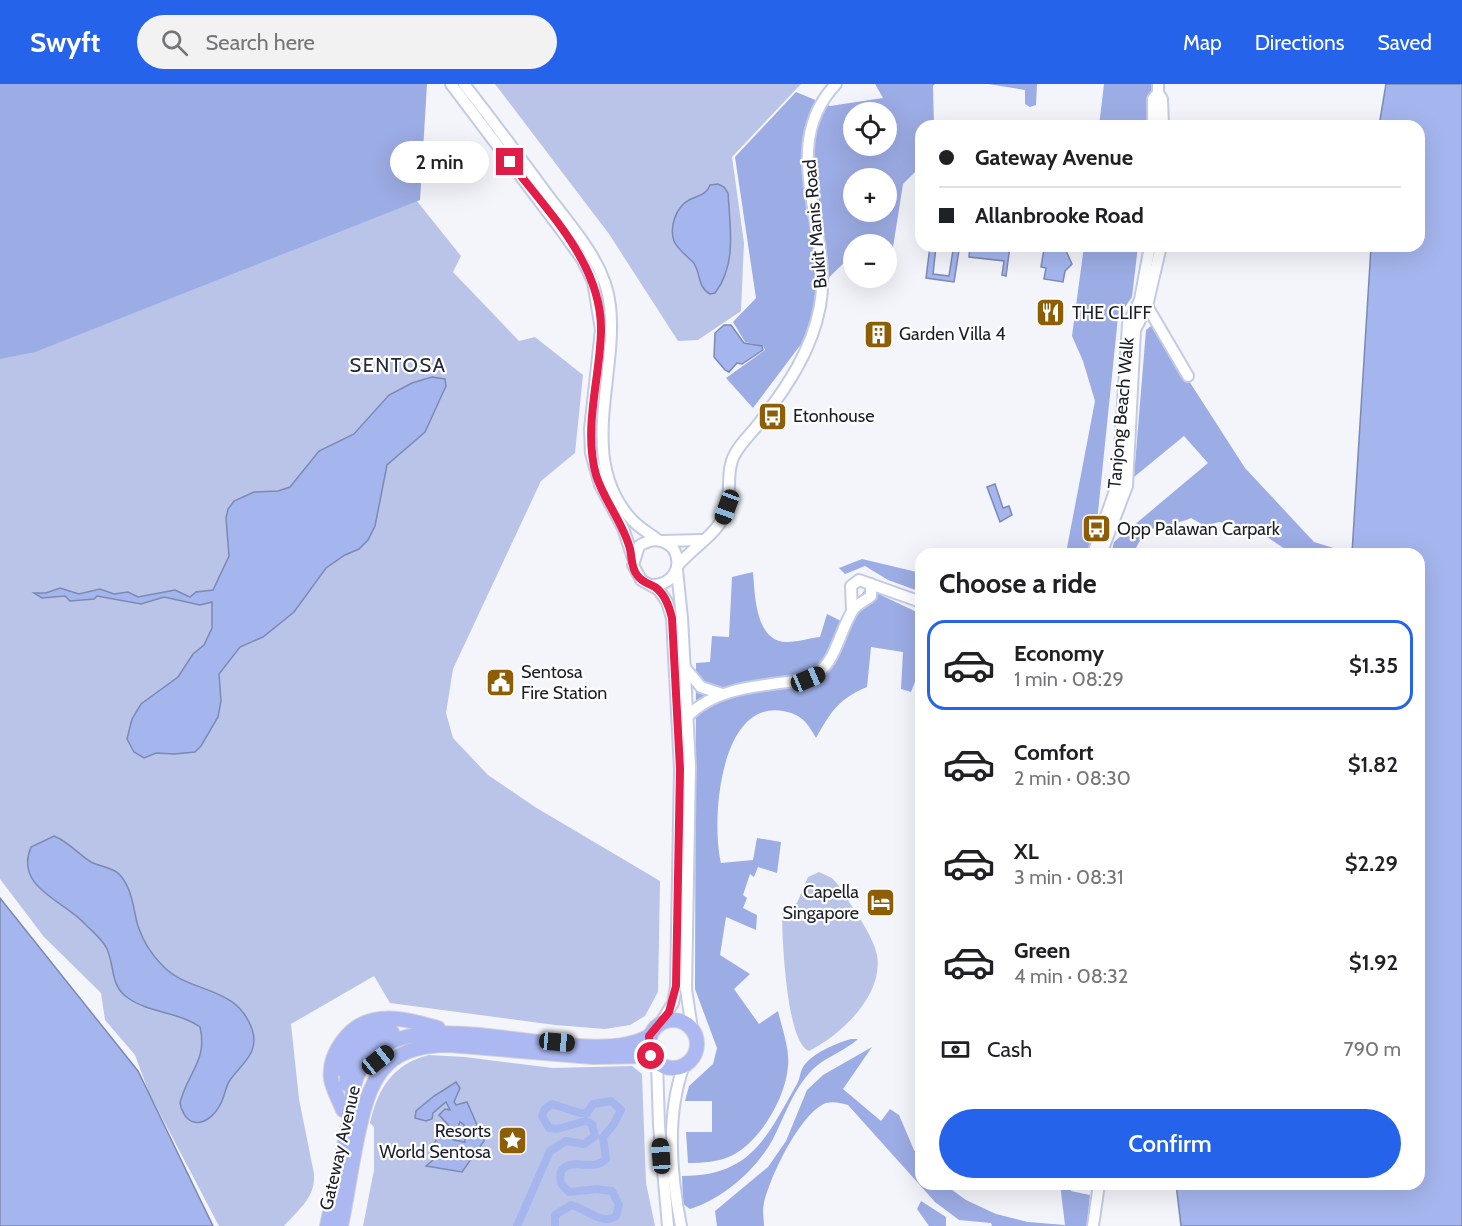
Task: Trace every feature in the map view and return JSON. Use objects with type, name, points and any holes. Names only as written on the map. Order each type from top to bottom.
[{"type":"main road","name":"Gateway Avenue","points":[[344,1106],[331,1081],[331,1071],[345,1038],[365,1022],[387,1018],[459,1034]]},
{"type":"main road","name":"Gateway Avenue","points":[[327,1226],[343,1146],[346,1080],[352,1055],[365,1046],[372,1036],[400,1020]]},
{"type":"main road","points":[[654,1060],[649,1036],[662,1021],[682,1021],[692,1029],[697,1049],[684,1065]]},
{"type":"main road","name":"Gateway Avenue","points":[[372,1036],[411,1029],[428,1033],[594,1046],[630,1043],[649,1036]]},
{"type":"main road","name":"Gateway Avenue","points":[[344,1106],[378,1060],[402,1042],[428,1033]]},
{"type":"main road","name":"Gateway Avenue","points":[[341,1226],[367,1094],[383,1068],[402,1054],[429,1045],[449,1045],[654,1060],[674,1068],[684,1065]]},
{"type":"street","points":[[451,84],[562,231],[582,259],[593,282],[601,330],[590,429],[591,453],[600,485],[623,528],[637,576],[652,585],[664,598],[672,618],[680,735],[676,986],[673,1003],[662,1021]]},
{"type":"street","points":[[464,84],[581,241],[603,279],[610,304],[612,330],[602,431],[603,461],[609,481],[625,511],[633,521],[676,553],[689,715],[686,979],[692,1029]]},
{"type":"street","name":"Bukit Manis Road","points":[[701,540],[712,534],[721,523],[727,507],[734,456],[793,375],[813,338],[823,286],[807,145],[812,119],[823,98],[836,84]]},
{"type":"street","points":[[1153,120],[1153,99],[1158,88]]},
{"type":"street","points":[[1158,88],[1162,99],[1162,120]]},
{"type":"street","name":"Tanjong Beach Walk","points":[[1098,548],[1118,482],[1128,324],[1140,300],[1149,252]]},
{"type":"street","name":"Tanjong Beach Walk","points":[[1099,548],[1109,535],[1127,486],[1135,330],[1147,306],[1160,252]]},
{"type":"street","points":[[1147,306],[1188,376]]},
{"type":"street","points":[[633,559],[639,546],[651,540],[701,540]]},
{"type":"street","points":[[652,585],[667,582],[701,540]]},
{"type":"street","points":[[862,598],[851,586],[856,581],[866,580],[890,592],[915,600]]},
{"type":"street","points":[[689,715],[703,702],[722,694],[808,679],[821,673],[832,657],[852,612],[871,584]]},
{"type":"street","points":[[862,598],[890,592]]},
{"type":"street","points":[[686,669],[701,687],[722,694]]},
{"type":"street","points":[[654,1060],[668,1226]]},
{"type":"street","points":[[681,1226],[675,1187],[674,1097],[684,1065]]},
{"type":"street","points":[[1093,1226],[1098,1190]]},
{"type":"shaded area","points":[[0,84],[427,84],[420,200],[35,352],[0,359]]},
{"type":"shaded area","points":[[495,84],[801,84],[732,157],[744,243],[741,311],[698,340],[678,341],[609,234]]},
{"type":"shaded area","points":[[875,84],[935,84],[933,86],[934,120],[915,120],[915,172],[903,184],[897,222],[895,234],[843,234],[843,264],[818,288],[808,335],[753,408],[726,378],[765,350],[763,346],[745,342],[733,322],[756,298],[735,157],[796,92],[830,106],[843,104],[843,156],[897,156],[897,102],[856,102],[883,98]]},
{"type":"shaded area","points":[[988,84],[1037,84],[1036,105],[1030,107],[1025,104],[1025,90]]},
{"type":"shaded area","points":[[1104,84],[1161,84],[1155,120],[1100,120]]},
{"type":"shaded area","points":[[1386,84],[1462,84],[1462,1226],[1181,1226],[1177,1190],[1425,1190],[1425,548],[1352,548],[1371,252],[1425,252],[1425,120],[1380,120]]},
{"type":"shaded area","points":[[718,184],[728,193],[731,232],[727,270],[715,293],[710,294],[703,287],[693,262],[674,241],[672,230],[677,212],[684,203],[704,193],[710,185]]},
{"type":"shaded area","points":[[408,190],[461,256],[453,272],[519,341],[535,337],[583,375],[575,453],[541,481],[453,669],[446,713],[453,738],[488,775],[535,807],[660,881],[658,992],[645,1016],[630,1025],[605,1029],[555,1025],[390,1003],[374,976],[291,1024],[299,1099],[314,1174],[309,1196],[284,1226],[219,1226],[149,1093],[135,1055],[105,1020],[101,993],[44,937],[0,879],[0,349]]},
{"type":"shaded area","points":[[929,252],[935,252],[933,274],[949,276],[953,252],[959,252],[954,282],[926,278]]},
{"type":"shaded area","points":[[969,252],[1009,252],[1006,276],[1002,275],[1004,261],[969,257]]},
{"type":"shaded area","points":[[1044,252],[1067,252],[1072,264],[1065,271],[1063,282],[1044,279],[1046,268],[1041,267]]},
{"type":"shaded area","points":[[1083,252],[1137,252],[1132,297],[1118,317],[1097,522],[1089,548],[1067,548],[1095,401],[1083,361],[1072,336]]},
{"type":"shaded area","points":[[1156,322],[1171,353],[1245,468],[1314,542],[1334,548],[1284,548],[1264,535],[1247,528],[1219,522],[1205,526],[1191,518],[1150,530],[1136,548],[1112,548],[1114,542],[1208,463],[1184,436],[1134,477],[1146,330]]},
{"type":"shaded area","points":[[724,325],[731,325],[744,343],[762,346],[763,350],[742,364],[737,363],[729,372],[714,357],[715,333]]},
{"type":"shaded area","points":[[432,377],[445,379],[446,386],[425,432],[387,465],[375,526],[368,540],[359,549],[326,568],[294,612],[263,637],[240,647],[219,674],[221,701],[218,717],[195,752],[156,753],[144,758],[134,752],[127,739],[132,719],[141,704],[178,677],[193,654],[204,645],[212,628],[212,602],[200,605],[164,597],[141,604],[97,596],[94,599],[70,601],[65,596],[42,598],[34,593],[46,593],[60,588],[79,594],[100,589],[114,594],[128,592],[138,597],[175,590],[190,597],[196,592],[213,590],[229,556],[226,518],[228,509],[234,501],[254,492],[278,491],[290,487],[319,451],[354,434],[389,395],[412,383]]},
{"type":"shaded area","points":[[995,484],[1003,508],[1009,506],[1012,515],[1000,522],[987,487]]},
{"type":"shaded area","points":[[862,559],[915,572],[915,590],[888,580],[865,566],[845,574],[839,568]]},
{"type":"shaded area","points":[[753,572],[759,615],[768,634],[776,640],[791,642],[820,637],[827,614],[843,622],[866,588],[915,611],[915,682],[911,692],[901,689],[903,652],[871,647],[867,687],[849,696],[836,707],[816,738],[803,720],[795,714],[783,711],[762,713],[745,724],[733,743],[724,768],[719,794],[717,820],[721,863],[753,860],[757,838],[781,842],[777,873],[758,867],[754,877],[750,874],[743,895],[747,898],[743,908],[757,915],[756,930],[726,917],[720,955],[750,974],[734,989],[759,1024],[778,1011],[787,1046],[788,1066],[777,1104],[753,1139],[728,1157],[711,1162],[688,1163],[686,1132],[712,1132],[712,1101],[685,1101],[689,1086],[713,1064],[717,1048],[695,989],[696,663],[710,662],[712,636],[729,637],[732,577]]},
{"type":"shaded area","points":[[54,836],[91,862],[114,870],[120,875],[130,893],[142,937],[162,965],[185,981],[235,1004],[245,1015],[254,1037],[252,1051],[227,1085],[218,1109],[206,1120],[194,1122],[188,1119],[180,1103],[199,1058],[202,1039],[200,1027],[183,1018],[145,1007],[122,993],[118,988],[103,942],[77,916],[44,892],[29,873],[28,861],[31,847]]},
{"type":"shaded area","points":[[819,872],[832,878],[839,886],[866,929],[875,947],[877,970],[874,985],[858,1012],[834,1035],[809,1051],[801,1044],[790,1010],[784,964],[782,911],[797,903],[808,877]]},
{"type":"shaded area","points":[[0,898],[138,1071],[213,1226],[0,1226]]},
{"type":"shaded area","points":[[851,1039],[858,1039],[817,1065],[805,1078],[766,1150],[738,1182],[715,1198],[690,1209],[683,1204],[682,1176],[706,1174],[725,1169],[741,1161],[755,1150],[776,1120],[807,1062],[825,1049]]},
{"type":"shaded area","points":[[872,1047],[843,1089],[881,1121],[890,1109],[899,1115],[915,1151],[915,1180],[848,1105],[826,1103],[806,1119],[779,1163],[763,1206],[764,1226],[717,1226],[715,1211],[768,1167],[786,1141],[807,1090],[823,1075]]},
{"type":"shaded area","name":"Resorts World Sentosa","points":[[429,1055],[553,1068],[632,1066],[642,1074],[646,1183],[655,1226],[363,1226],[374,1170],[374,1127],[370,1123],[373,1110],[383,1088],[397,1071],[416,1059]]},
{"type":"shaded area","points":[[456,1082],[460,1088],[454,1102],[456,1105],[467,1102],[484,1141],[462,1172],[426,1166],[433,1160],[430,1151],[441,1131],[454,1140],[465,1142],[464,1125],[460,1122],[457,1129],[452,1129],[439,1115],[445,1109],[450,1110],[446,1102],[433,1113],[432,1119],[426,1121],[415,1118],[416,1111]]},
{"type":"shaded area","points":[[924,1190],[952,1190],[966,1200],[996,1214],[1028,1222],[1065,1225],[1061,1190],[1090,1195],[1087,1226],[992,1226],[991,1223],[959,1220],[935,1202]]},
{"type":"shaded area","points":[[921,1201],[946,1217],[946,1226],[929,1226],[917,1209]]},
{"type":"waterway","points":[[517,1226],[550,1151],[566,1141],[584,1144],[595,1136],[592,1124],[586,1121],[557,1129],[549,1128],[542,1116],[545,1109],[552,1104],[587,1113],[593,1104],[611,1101],[621,1110],[614,1124],[603,1137],[606,1159],[595,1165],[576,1164],[566,1167],[561,1171],[560,1178],[562,1185],[569,1192],[597,1189],[612,1191],[619,1205],[616,1216],[610,1219],[599,1218],[571,1205],[555,1215],[555,1226]]},
{"type":"place","name":"THE CLIFF","points":[[1051,313]]},
{"type":"place","name":"Garden Villa 4","points":[[878,334]]},
{"type":"place","name":"Etonhouse","points":[[772,416]]},
{"type":"place","name":"Opp Palawan Carpark","points":[[1096,529]]},
{"type":"place","name":"Sentosa Fire Station","points":[[500,682]]},
{"type":"place","name":"Capella Singapore","points":[[880,902]]},
{"type":"place","name":"Resorts World Sentosa","points":[[512,1141]]},
{"type":"district","name":"SENTOSA","points":[[398,365]]},
{"type":"route","points":[[510,162],[582,259],[593,282],[599,306],[601,330],[590,429],[592,459],[600,485],[628,539],[634,571],[641,580],[659,590],[667,602],[672,618],[680,723],[676,986],[669,1012],[649,1036],[651,1056]]}]
